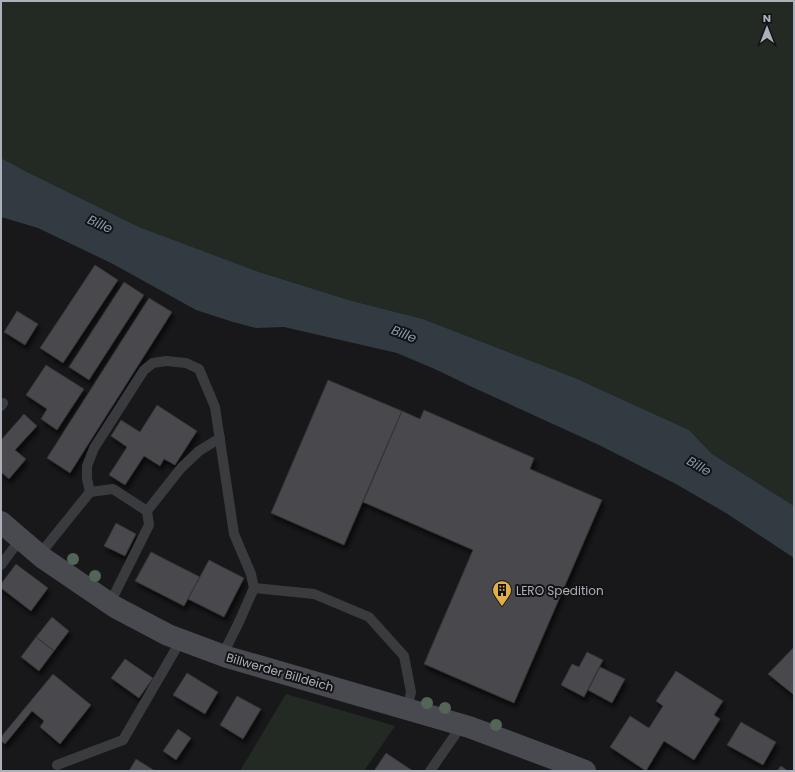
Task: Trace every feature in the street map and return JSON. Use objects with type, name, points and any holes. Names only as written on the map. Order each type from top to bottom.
[{"type":"street","name":"Billwerder Billdeich","points":[[1,522],[40,554],[115,607],[168,635],[222,656],[462,725],[585,771]]},
{"type":"lane","points":[[90,492],[87,479],[87,466],[94,448],[144,370],[153,363],[166,361],[186,363],[199,369],[215,407],[234,534],[254,588],[222,656]]},
{"type":"lane","points":[[110,603],[149,525],[147,511],[181,468],[199,451],[220,438]]},
{"type":"lane","points":[[40,554],[90,492],[113,489],[147,511]]},
{"type":"lane","points":[[1,565],[21,538]]},
{"type":"lane","points":[[254,588],[314,594],[369,617],[404,656],[412,692],[407,710]]},
{"type":"lane","points":[[57,765],[123,740],[181,640]]},
{"type":"lane","points":[[430,771],[462,725]]},
{"type":"shaded area","points":[[1,1],[794,1],[794,506],[712,454],[689,430],[575,378],[423,319],[352,301],[259,272],[139,227],[1,158]]},
{"type":"shaded area","points":[[286,694],[395,726],[364,771],[240,771]]},
{"type":"water","name":"Bille","points":[[1,158],[139,227],[259,272],[352,301],[423,319],[575,378],[689,430],[712,454],[794,506],[794,558],[726,513],[676,484],[599,445],[437,370],[397,353],[284,327],[256,328],[196,310],[113,264],[38,228],[1,217]]},
{"type":"building","points":[[95,265],[118,280],[63,363],[40,348]]},
{"type":"building","points":[[124,282],[144,295],[89,380],[69,367]]},
{"type":"building","points":[[149,298],[172,312],[70,473],[47,458]]},
{"type":"building","points":[[17,311],[38,324],[25,345],[4,332]]},
{"type":"building","points":[[46,365],[84,389],[57,430],[41,419],[47,409],[26,395]]},
{"type":"building","points":[[328,380],[402,411],[344,545],[271,513]]},
{"type":"building","points":[[157,405],[197,431],[175,465],[164,459],[160,466],[144,456],[125,485],[109,475],[127,447],[111,436],[121,420],[140,432]]},
{"type":"building","name":"LERO Spedition","points":[[424,410],[534,458],[530,469],[602,500],[514,703],[424,664],[473,550],[363,502],[402,411],[420,419]]},
{"type":"building","points":[[24,414],[37,426],[15,450],[26,459],[9,479],[1,472],[1,440]]},
{"type":"building","points":[[116,523],[136,534],[125,556],[104,546]]},
{"type":"building","points":[[151,552],[200,577],[184,606],[135,581]]},
{"type":"building","points":[[209,560],[244,578],[224,617],[188,599]]},
{"type":"building","points":[[16,564],[48,588],[31,611],[1,588],[1,584]]},
{"type":"building","points":[[52,617],[69,631],[54,651],[36,637]]},
{"type":"building","points":[[36,637],[54,651],[39,671],[21,657]]},
{"type":"building","points":[[794,647],[794,695],[768,674]]},
{"type":"building","points":[[587,652],[603,660],[584,697],[561,685],[572,664],[579,667]]},
{"type":"building","points":[[125,659],[153,678],[139,698],[111,678]]},
{"type":"building","points":[[600,667],[625,679],[612,703],[588,690]]},
{"type":"building","points":[[676,671],[723,701],[714,715],[720,719],[694,760],[664,741],[646,771],[610,747],[630,716],[649,728],[663,706],[656,701]]},
{"type":"building","points":[[187,673],[218,692],[205,714],[173,695]]},
{"type":"building","points":[[53,674],[91,705],[60,744],[40,727],[44,721],[32,711],[5,744],[1,741],[1,737]]},
{"type":"building","points":[[237,696],[261,709],[243,739],[220,725]]},
{"type":"building","points":[[741,722],[776,742],[763,765],[727,745]]},
{"type":"building","points":[[178,729],[191,738],[176,760],[163,751]]},
{"type":"building","points":[[386,753],[413,771],[374,771]]},
{"type":"building","points":[[136,759],[155,771],[129,771]]},
{"type":"building","points":[[781,766],[788,771],[777,771]]},
{"type":"place","name":"LERO Spedition","points":[[502,607]]}]
